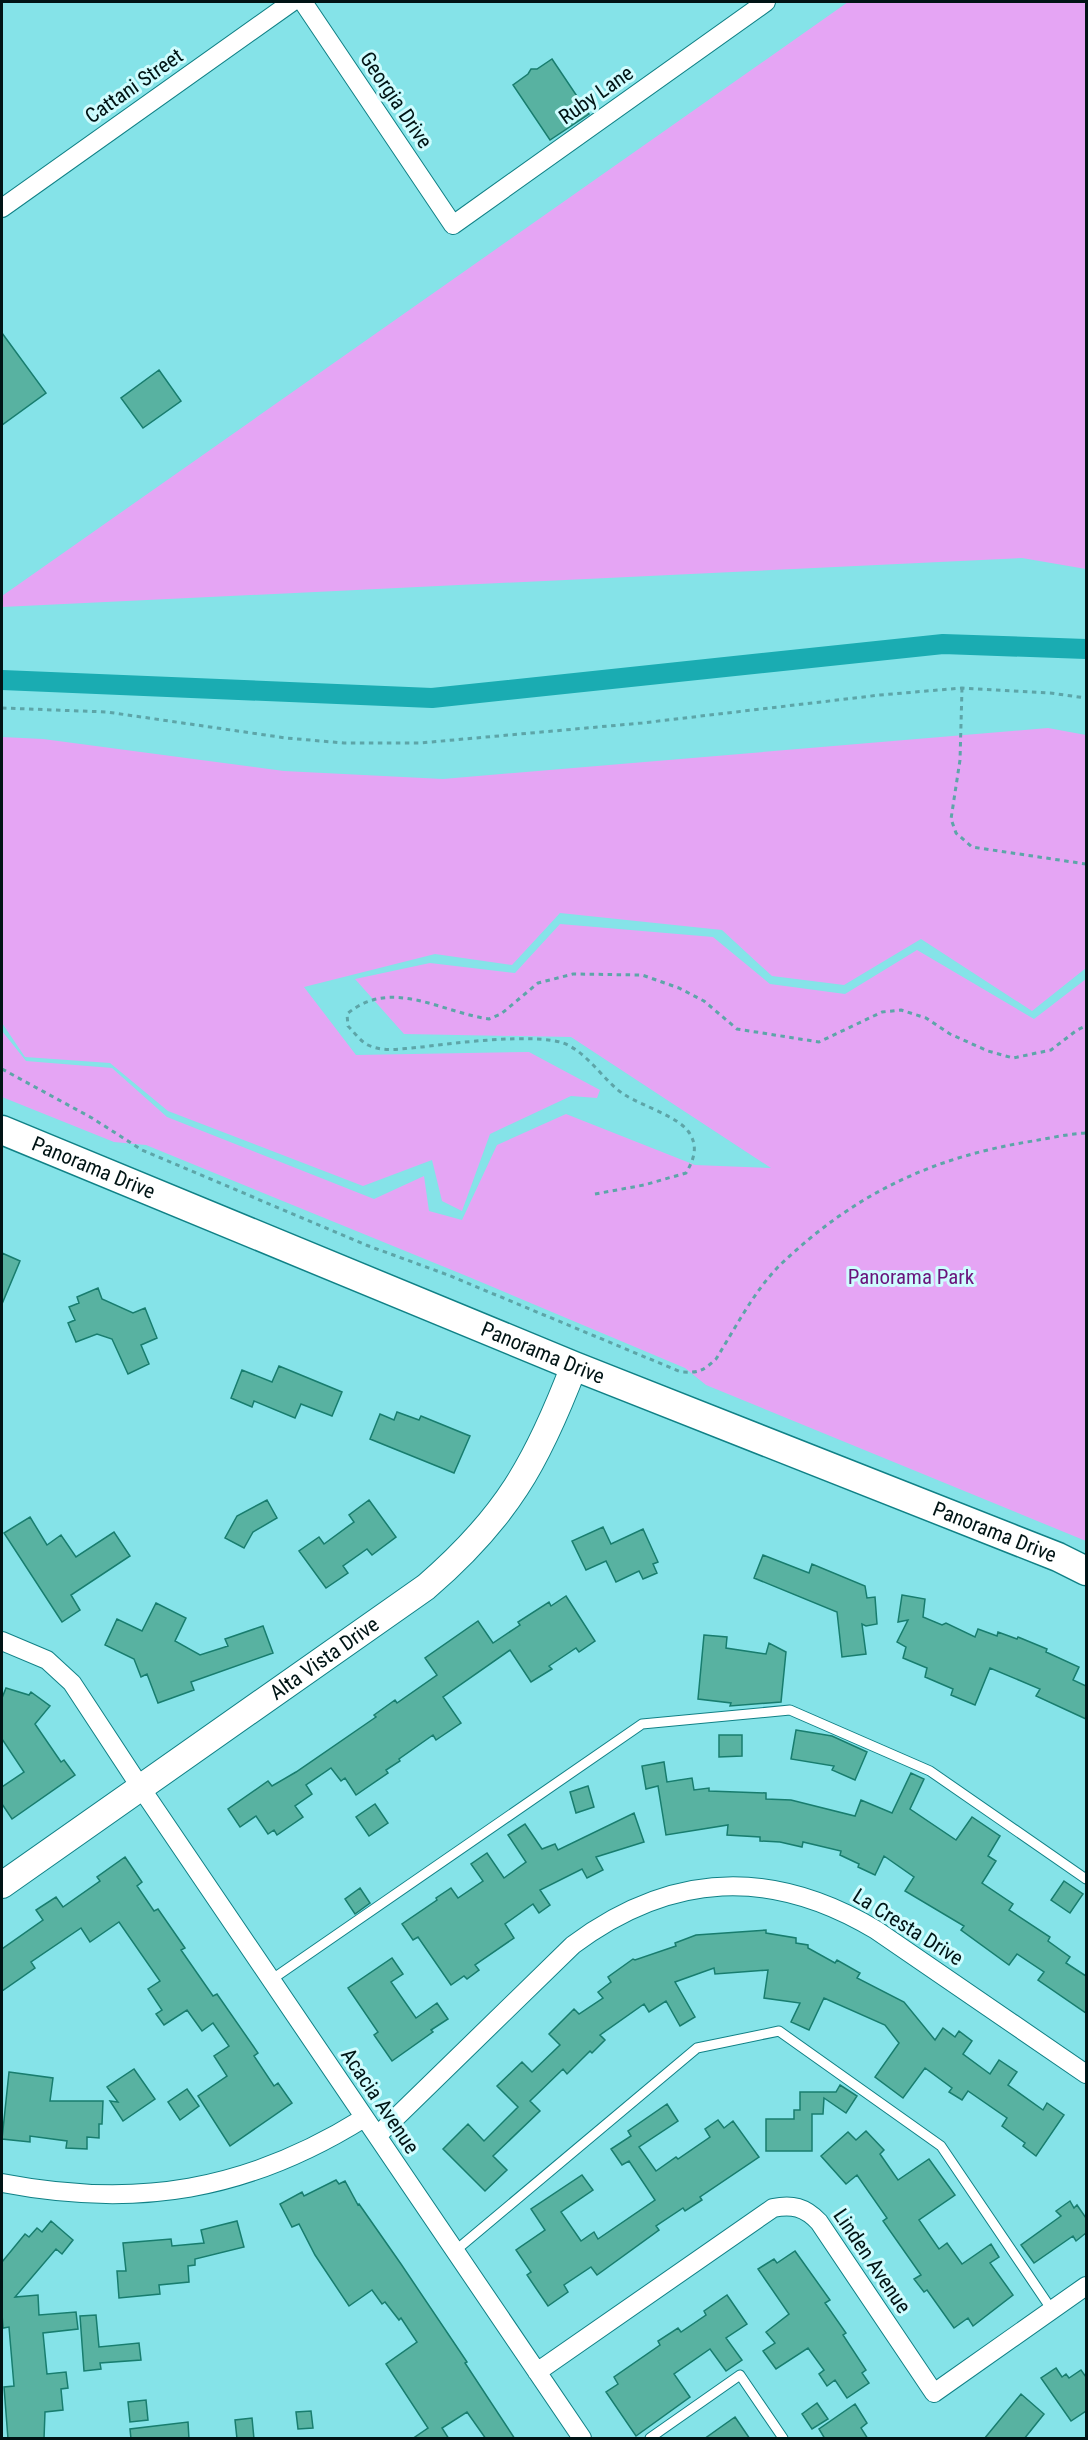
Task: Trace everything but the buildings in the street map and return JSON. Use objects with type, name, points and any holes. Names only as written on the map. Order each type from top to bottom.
[{"type":"main road","name":"Panorama Drive","points":[[2,1130],[574,1366],[1058,1557],[1086,1571]]},
{"type":"street","name":"Cattani Street","points":[[2,208],[292,2]]},
{"type":"street","name":"Georgia Drive","points":[[303,2],[453,225]]},
{"type":"street","name":"Ruby Lane","points":[[453,225],[766,2]]},
{"type":"street","name":"Alta Vista Drive","points":[[2,1885],[426,1587],[459,1559],[510,1498],[533,1461],[554,1418],[574,1366]]},
{"type":"street","name":"Acacia Avenue","points":[[2,1641],[47,1660],[72,1683],[582,2439]]},
{"type":"street","name":"La Cresta Drive","points":[[377,2136],[573,1945],[597,1927],[623,1912],[656,1898],[720,1886],[750,1886],[785,1891],[819,1900],[850,1914],[1086,2074]]},
{"type":"street","points":[[2,2183],[46,2192],[93,2196],[173,2191],[220,2182],[266,2168],[302,2153],[364,2118]]},
{"type":"street","name":"Linden Avenue","points":[[537,2372],[772,2208],[785,2205],[799,2207],[812,2214],[819,2222],[934,2393],[1086,2286]]},
{"type":"lane","points":[[271,1980],[642,1724],[790,1710],[930,1771],[1086,1880]]},
{"type":"lane","points":[[455,2251],[697,2048],[779,2031],[941,2146],[1052,2310]]},
{"type":"lane","points":[[650,2439],[740,2375],[783,2439]]},
{"type":"path","points":[[2,708],[107,712],[286,738],[344,743],[420,743],[642,723],[880,695],[962,688],[1050,693],[1086,698]]},
{"type":"path","points":[[962,688],[960,760],[951,819],[956,833],[972,847],[1086,864]]},
{"type":"path","points":[[595,1194],[645,1185],[686,1173],[695,1158],[694,1142],[687,1129],[624,1094],[597,1066],[563,1043],[538,1039],[473,1042],[390,1050],[367,1045],[348,1026],[347,1014],[361,1003],[398,996],[489,1019],[501,1014],[538,983],[573,974],[583,974],[642,975],[679,988],[704,1001],[737,1029],[819,1042],[882,1012],[901,1010],[927,1018],[950,1034],[988,1051],[1013,1058],[1051,1050],[1086,1026]]},
{"type":"path","points":[[2,1069],[92,1118],[142,1150],[366,1245],[448,1275],[681,1372],[697,1373],[716,1359],[761,1288],[780,1266],[839,1215],[885,1187],[930,1166],[994,1147],[1086,1133]]},
{"type":"green space","points":[[848,2],[1086,2],[1086,569],[1022,558],[2,607],[2,596]]},
{"type":"green space","points":[[1048,728],[1086,735],[1086,968],[1032,1011],[921,939],[844,985],[772,976],[722,930],[560,913],[512,965],[435,954],[304,987],[356,1055],[529,1052],[600,1090],[597,1098],[571,1096],[490,1134],[462,1211],[442,1201],[432,1160],[363,1186],[168,1111],[110,1063],[25,1057],[2,1023],[2,737],[43,739],[284,771],[443,779]]},
{"type":"green space","name":"Panorama Park","points":[[560,924],[713,937],[770,984],[845,994],[917,950],[1034,1019],[1086,979],[1086,1541],[706,1385],[685,1368],[469,1277],[146,1145],[114,1142],[2,1097],[2,1031],[26,1061],[112,1068],[167,1117],[374,1199],[424,1176],[429,1211],[462,1220],[497,1145],[566,1114],[695,1165],[771,1168],[571,1037],[404,1034],[355,979],[430,963],[515,973]]},
{"type":"waterway","points":[[2,680],[432,698],[943,644],[1086,649]]}]
